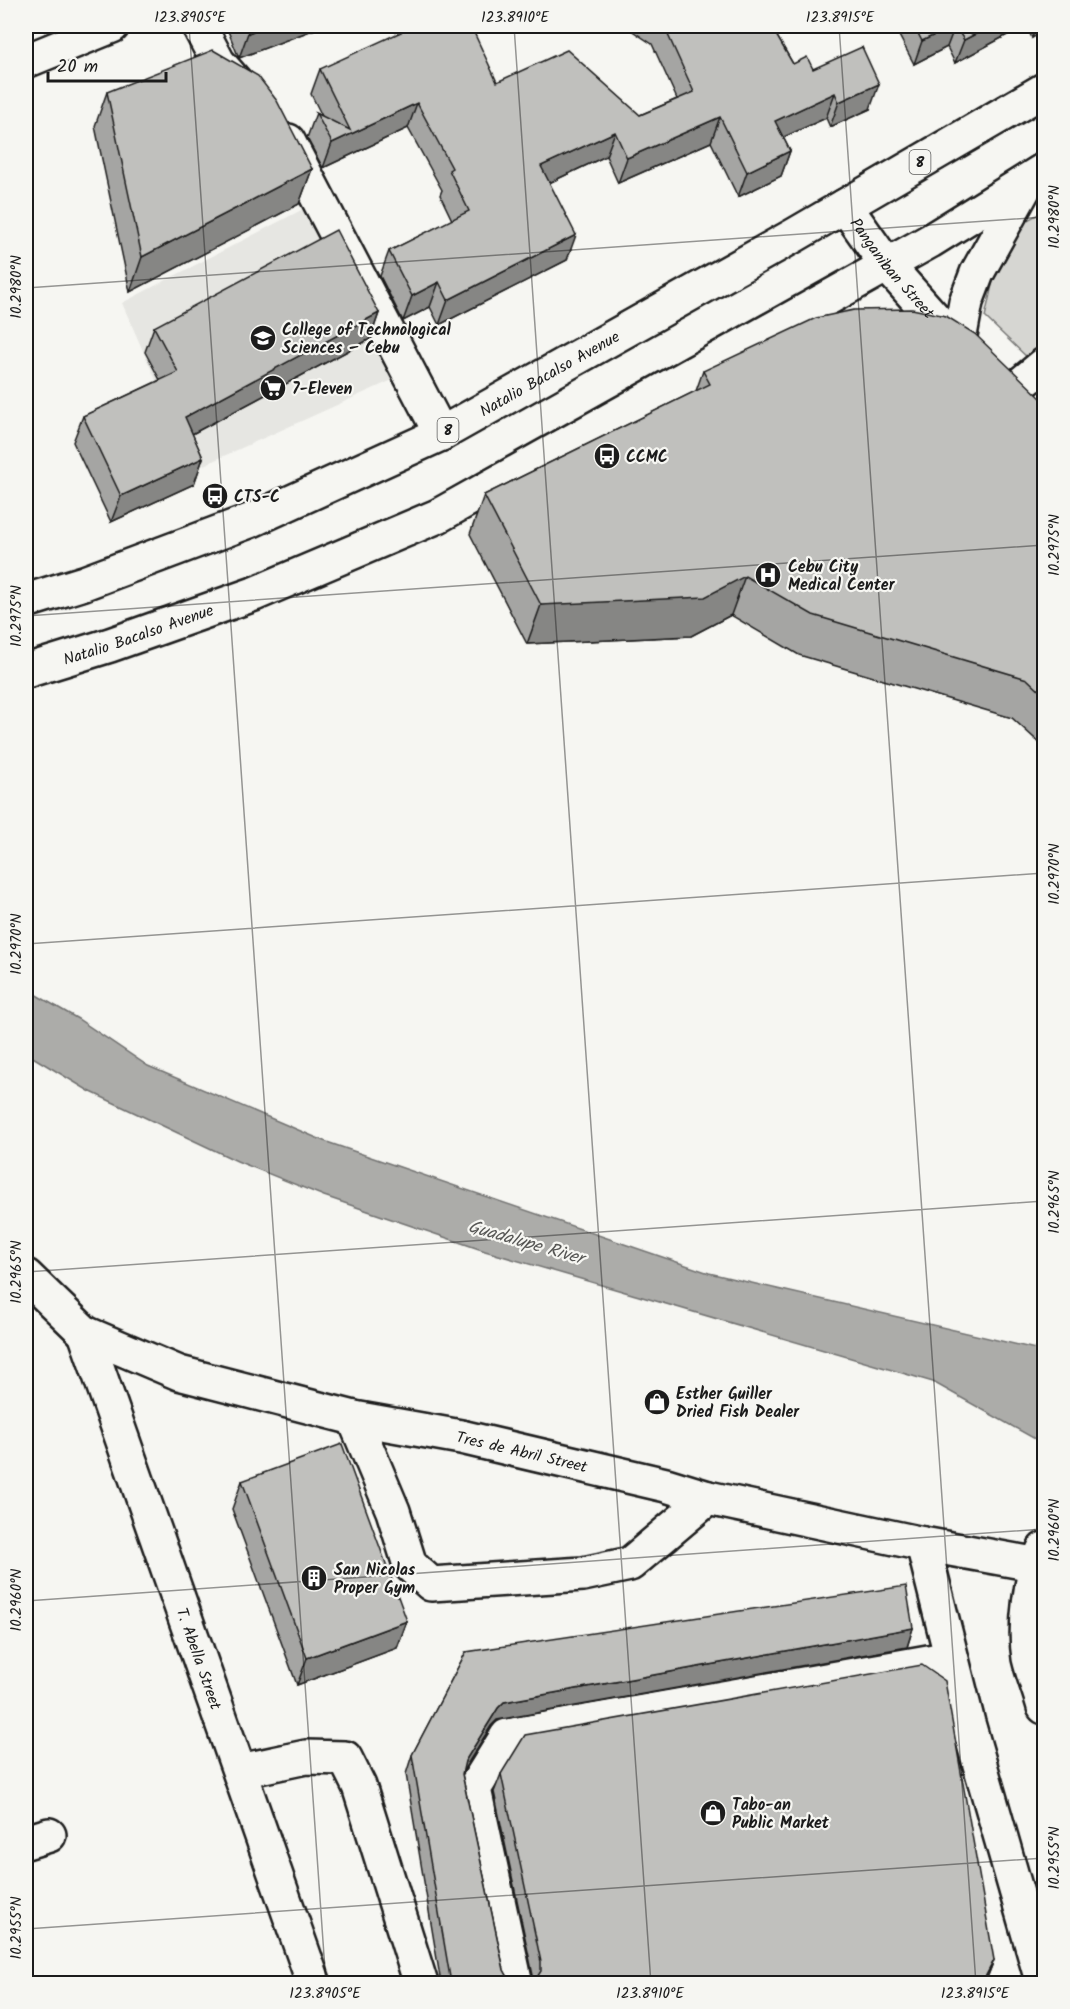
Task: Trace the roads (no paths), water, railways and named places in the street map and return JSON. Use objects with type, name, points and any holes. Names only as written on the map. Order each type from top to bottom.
[{"type":"street","points":[[26,61],[112,26]]},
{"type":"street","points":[[199,26],[218,62],[237,85],[258,96],[269,111],[441,434]]},
{"type":"street","name":"Natalio Bacalso Avenue","points":[[26,601],[84,583],[252,520],[441,434],[845,206],[1044,90]]},
{"type":"street","points":[[958,346],[966,302],[977,273],[1036,175]]},
{"type":"street","name":"Natalio Bacalso Avenue","points":[[26,671],[110,645],[254,594],[438,516],[930,241],[1036,175]]},
{"type":"street","name":"Panganiban Street","points":[[845,206],[886,264],[958,346],[1021,404],[1044,365]]},
{"type":"street","name":"Tres de Abril Street","points":[[26,1276],[86,1333],[179,1373],[354,1418],[461,1437],[666,1485],[708,1498],[923,1544],[1042,1559]]},
{"type":"street","name":"T. Abella Street","points":[[86,1333],[314,1983]]},
{"type":"street","points":[[354,1418],[393,1511],[410,1565],[431,1584],[583,1574],[630,1564],[708,1498]]},
{"type":"street","points":[[923,1544],[968,1723],[1043,1983]]},
{"type":"street","points":[[1042,1559],[1028,1620],[1029,1657],[1044,1707]]},
{"type":"street","points":[[516,1983],[474,1789],[507,1736],[951,1658]]},
{"type":"street","points":[[240,1772],[306,1757],[345,1758],[359,1786],[421,1983]]},
{"type":"water","name":"Guadalupe River","points":[[26,989],[78,1019],[148,1066],[324,1141],[709,1273],[1044,1351],[1044,1444],[933,1382],[485,1251],[324,1196],[237,1161],[89,1091],[26,1053]]},
{"type":"place","name":"College of Technological Sciences – Cebu","points":[[263,338]]},
{"type":"place","name":"7-Eleven","points":[[273,388]]},
{"type":"place","name":"CCMC","points":[[607,456]]},
{"type":"place","name":"CTS-C","points":[[215,496]]},
{"type":"place","name":"Cebu City Medical Center","points":[[768,575]]},
{"type":"place","name":"Esther Guiller Dried Fish Dealer","points":[[657,1402]]},
{"type":"place","name":"San Nicolas Proper Gym","points":[[314,1578]]},
{"type":"place","name":"Tabo-an Public Market","points":[[713,1813]]}]
